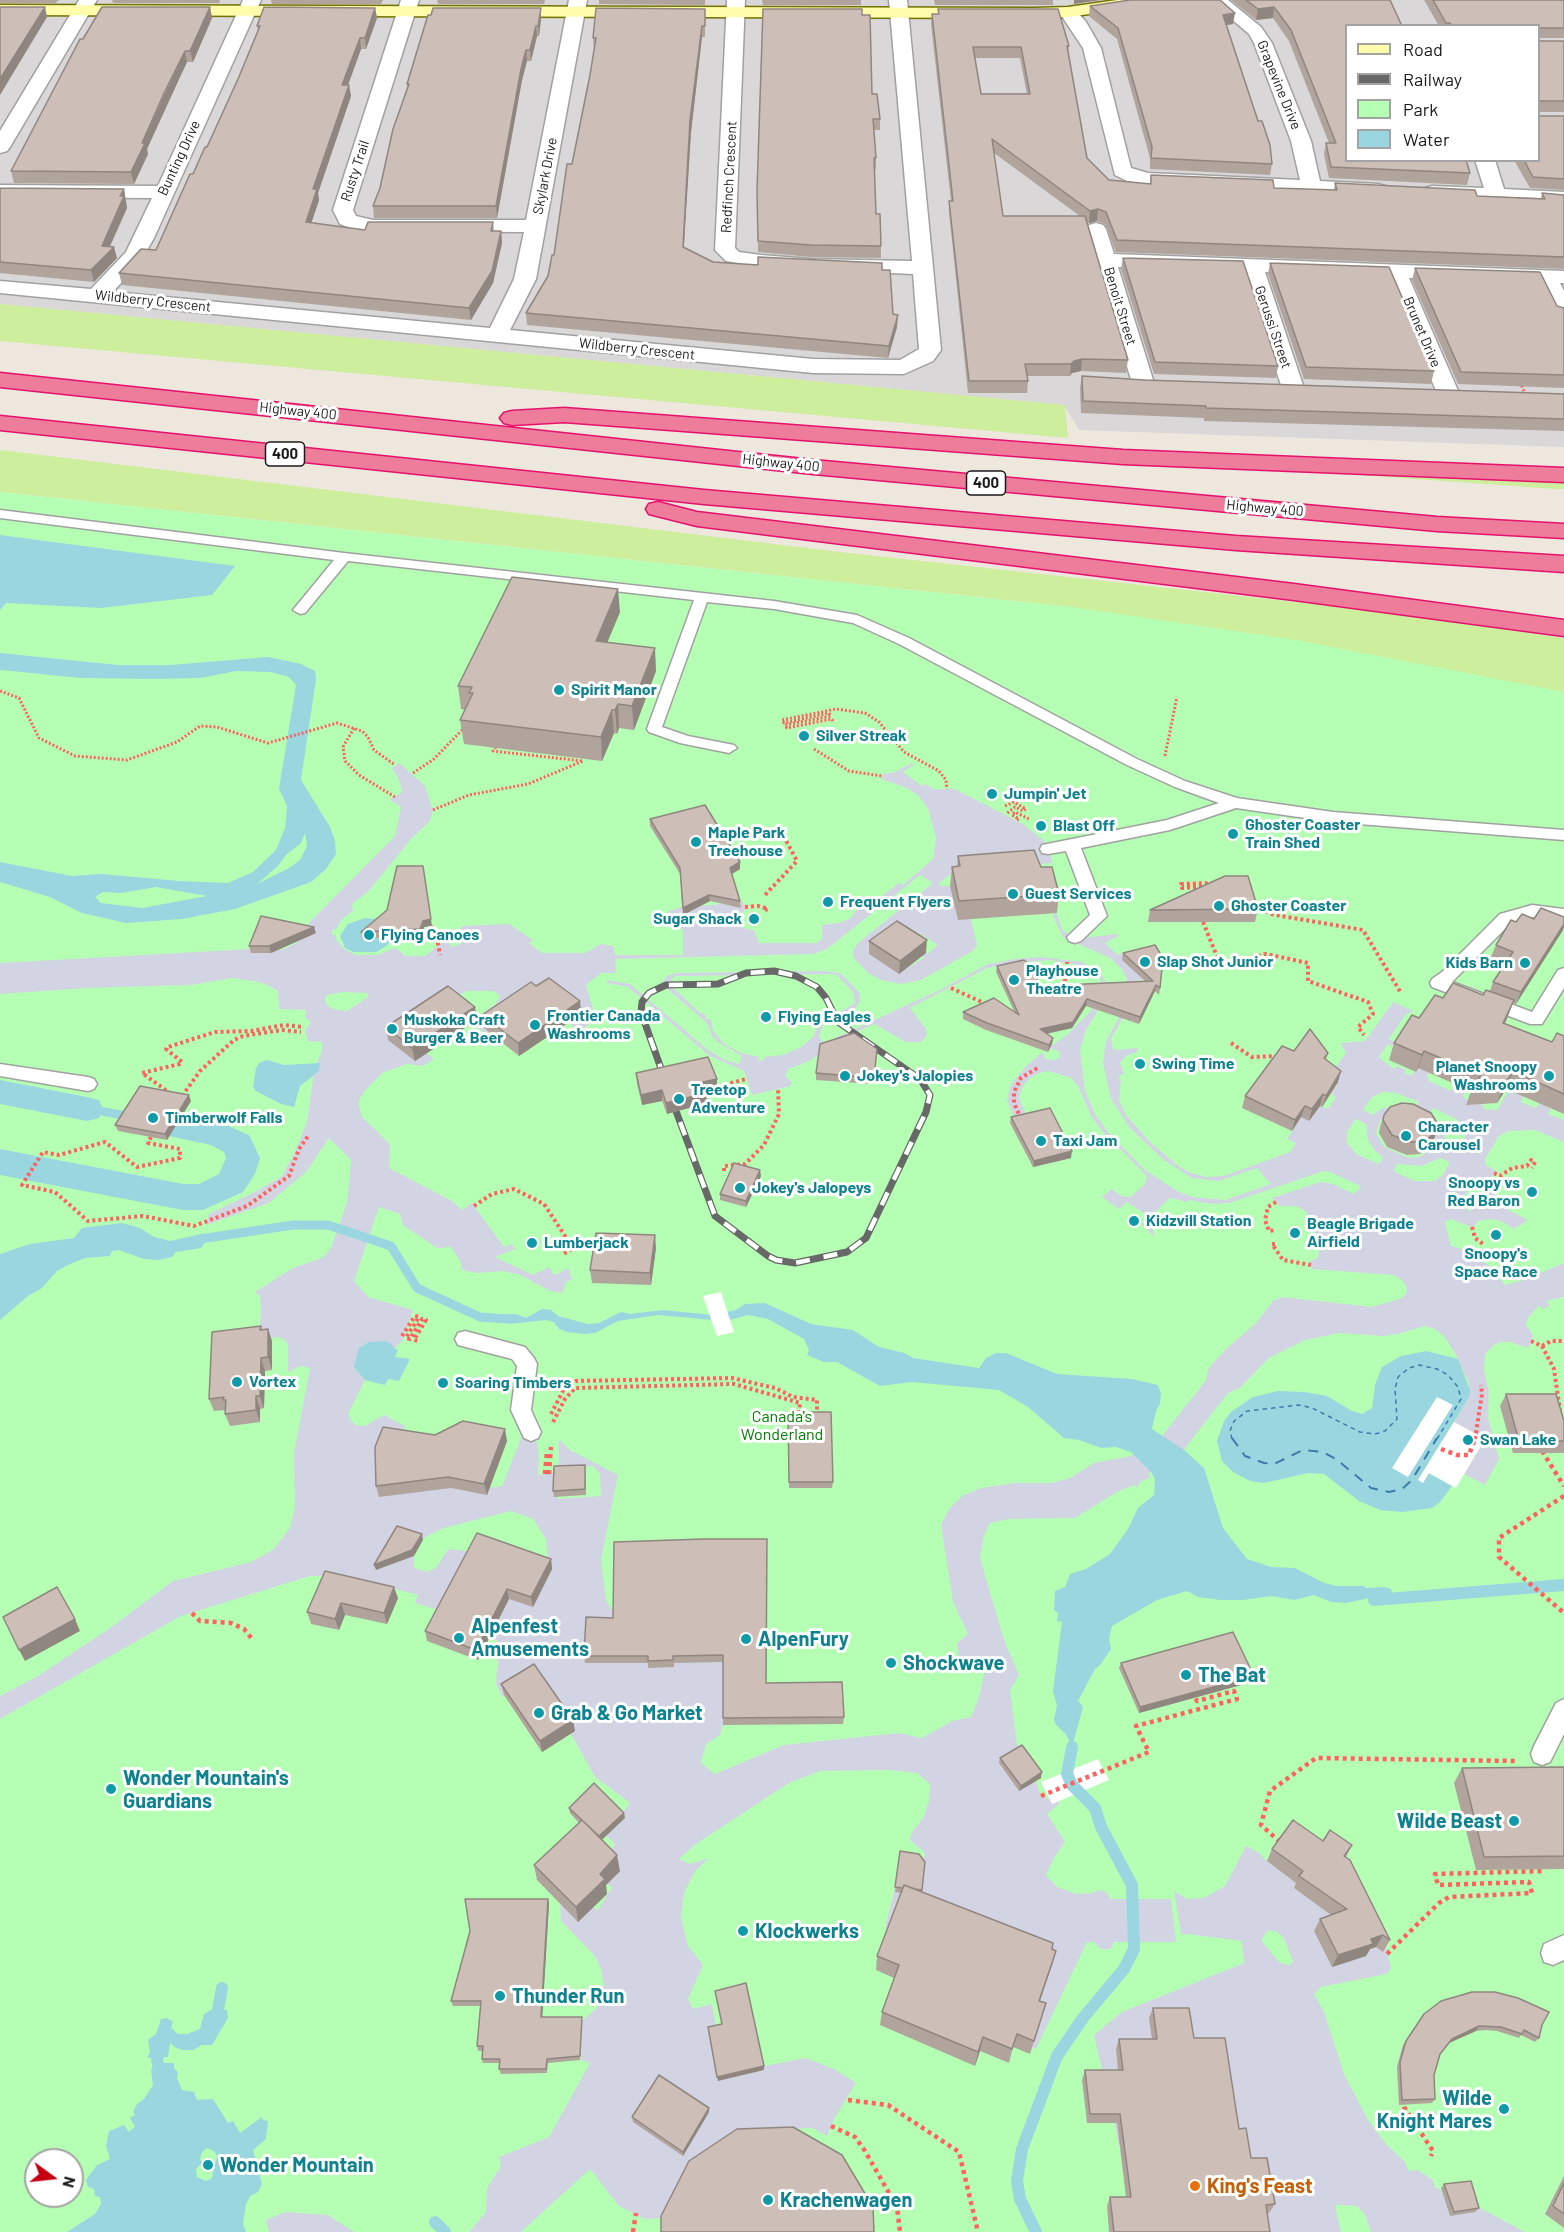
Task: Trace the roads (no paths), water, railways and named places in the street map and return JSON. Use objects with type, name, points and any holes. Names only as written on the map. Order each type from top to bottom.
[{"type":"highway","name":"Highway 400","points":[[0,380],[836,469],[1437,524],[1564,531]]},
{"type":"highway","points":[[410,423],[564,415],[1123,457],[1564,475]]},
{"type":"highway","name":"400","points":[[0,423],[569,484],[1236,543],[1564,564]]},
{"type":"highway","points":[[569,484],[697,519],[1294,592],[1564,628]]},
{"type":"street","points":[[0,10],[85,5],[408,5],[899,6],[1068,12],[1153,0]]},
{"type":"street","name":"Grapevine Drive","points":[[1218,0],[1255,31],[1263,43],[1301,141],[1311,187]]},
{"type":"street","points":[[0,147],[85,5]]},
{"type":"street","name":"Rusty Trail","points":[[408,5],[343,210],[347,220],[358,225],[373,226],[535,226]]},
{"type":"street","name":"Bunting Drive","points":[[98,295],[135,255],[250,6]]},
{"type":"street","name":"Skylark Drive","points":[[497,335],[522,289],[577,6]]},
{"type":"street","name":"Redfinch Crescent","points":[[736,6],[725,250],[733,257],[761,261],[811,265],[922,268]]},
{"type":"street","name":"Wildberry Crescent","points":[[0,287],[813,366],[904,367],[917,362],[930,350],[899,6]]},
{"type":"street","points":[[1068,12],[1077,22],[1092,48],[1122,171],[1134,177],[1148,179],[1393,191]]},
{"type":"street","points":[[1486,162],[1496,194]]},
{"type":"street","points":[[0,191],[164,192]]},
{"type":"street","points":[[1416,192],[1564,198]]},
{"type":"street","name":"Benoit Street","points":[[1096,229],[1106,261],[1133,383],[1167,384]]},
{"type":"street","points":[[1106,261],[1555,277],[1564,312]]},
{"type":"street","name":"Gerussi Street","points":[[1252,266],[1293,388]]},
{"type":"street","name":"Brunet Drive","points":[[1396,272],[1448,393]]},
{"type":"lane","points":[[0,514],[344,557],[774,605],[857,620],[904,641],[1161,776],[1235,803],[1333,816],[1564,835]]},
{"type":"lane","points":[[300,610],[344,557]]},
{"type":"lane","points":[[702,597],[654,729],[686,740],[729,748]]},
{"type":"lane","points":[[1048,849],[1170,825],[1235,803]]},
{"type":"lane","points":[[1071,843],[1099,916],[1075,937]]},
{"type":"lane","points":[[1564,915],[1532,911],[1506,918],[1448,976],[1438,983],[1536,1020],[1564,974]]},
{"type":"lane","points":[[0,1070],[88,1084]]},
{"type":"lane","points":[[465,1339],[518,1353],[527,1364],[521,1410],[531,1432]]},
{"type":"lane","points":[[1536,1757],[1564,1710]]},
{"type":"water","points":[[0,535],[235,566],[212,595],[101,608],[6,603],[0,610]]},
{"type":"water","points":[[0,653],[118,665],[171,665],[268,657],[301,664],[315,671],[316,679],[301,780],[330,827],[335,841],[336,854],[326,869],[311,882],[235,909],[182,919],[126,923],[82,913],[50,897],[0,882],[0,862],[72,876],[101,874],[228,883],[253,872],[276,850],[285,828],[287,806],[279,789],[296,685],[289,677],[271,672],[236,671],[200,678],[155,679],[80,678],[0,670]],"holes":[[[305,833],[307,846],[300,860],[257,884],[301,843]],[[156,887],[207,896],[142,908],[101,903],[95,897],[103,892],[121,893]]]},
{"type":"water","points":[[365,918],[385,920],[394,932],[392,940],[376,952],[353,952],[345,948],[340,936],[348,924]]},
{"type":"water","points":[[267,1060],[284,1065],[320,1063],[319,1071],[300,1086],[294,1107],[281,1104],[256,1091],[253,1087],[256,1068],[259,1063]]},
{"type":"water","points":[[45,1096],[129,1112],[125,1120],[39,1104]]},
{"type":"water","points":[[122,1223],[140,1228],[154,1237],[170,1241],[201,1234],[207,1240],[201,1248],[176,1252],[172,1257],[159,1260],[144,1259],[119,1250],[112,1251],[110,1256],[85,1258],[57,1271],[42,1288],[28,1296],[0,1320],[0,1254],[30,1244],[74,1238],[82,1228]]},
{"type":"water","points":[[765,1303],[811,1324],[853,1330],[879,1347],[904,1353],[913,1358],[979,1368],[986,1358],[996,1353],[1006,1353],[1057,1374],[1132,1379],[1158,1385],[1161,1393],[1160,1404],[1152,1429],[1184,1450],[1204,1468],[1223,1528],[1247,1559],[1271,1567],[1295,1568],[1324,1583],[1366,1588],[1384,1587],[1391,1589],[1392,1593],[1346,1603],[1331,1602],[1314,1595],[1294,1600],[1271,1596],[1220,1600],[1198,1597],[1187,1591],[1157,1600],[1112,1626],[1109,1639],[1111,1649],[1095,1669],[1078,1701],[1083,1707],[1072,1747],[1066,1734],[1056,1725],[1054,1719],[1057,1705],[1053,1691],[1062,1622],[1057,1621],[1058,1613],[1054,1610],[1055,1591],[1065,1587],[1070,1574],[1086,1569],[1110,1554],[1128,1529],[1138,1508],[1154,1495],[1155,1480],[1152,1473],[1131,1452],[1116,1447],[1101,1448],[1079,1440],[1064,1438],[1028,1407],[999,1390],[912,1382],[880,1386],[837,1362],[824,1362],[807,1355],[809,1350],[804,1339],[768,1319],[748,1315],[725,1321],[658,1315],[618,1321],[595,1333],[585,1334],[567,1332],[559,1329],[554,1322],[546,1320],[509,1324],[504,1321],[495,1322],[498,1315],[516,1314],[526,1318],[542,1309],[551,1310],[558,1316],[588,1324],[599,1323],[621,1312],[630,1314],[663,1310],[712,1315],[736,1310],[745,1304]]},
{"type":"water","points":[[369,1342],[391,1343],[398,1350],[395,1357],[410,1359],[399,1381],[388,1379],[385,1385],[365,1380],[354,1367],[359,1348]]},
{"type":"water","points":[[1426,1351],[1458,1359],[1470,1390],[1469,1397],[1418,1480],[1423,1483],[1428,1473],[1452,1486],[1440,1502],[1432,1508],[1402,1512],[1380,1510],[1359,1501],[1324,1474],[1308,1473],[1264,1483],[1250,1481],[1233,1472],[1222,1461],[1217,1441],[1224,1421],[1231,1412],[1253,1397],[1278,1391],[1304,1392],[1327,1396],[1352,1411],[1362,1414],[1372,1408],[1375,1385],[1382,1367],[1401,1356]]},
{"type":"water","points":[[215,2008],[227,2010],[228,2018],[212,2045],[183,2050],[170,2043],[168,2057],[147,2058],[150,2052],[148,2040],[156,2034],[161,2019],[167,2018],[173,2022],[171,2028],[178,2034],[187,2034],[200,2029],[204,2014]]},
{"type":"water","points":[[174,2063],[182,2090],[194,2092],[197,2100],[213,2099],[228,2123],[233,2121],[240,2133],[262,2117],[263,2120],[268,2121],[266,2139],[253,2150],[262,2184],[258,2192],[250,2196],[246,2204],[243,2224],[246,2232],[67,2232],[95,2214],[101,2204],[100,2197],[95,2196],[94,2189],[88,2187],[86,2180],[97,2165],[110,2159],[106,2146],[109,2131],[124,2125],[129,2132],[135,2126],[130,2118],[135,2115],[133,2112],[137,2104],[144,2099],[153,2085],[151,2070],[153,2066]],"holes":[[[207,2148],[214,2151],[217,2156],[212,2178],[206,2181],[197,2177],[196,2169],[202,2163],[200,2159],[202,2152]]]},
{"type":"waterway","points":[[0,1092],[87,1109]]},
{"type":"waterway","points":[[0,1162],[183,1197],[203,1197],[231,1183],[238,1174],[243,1158],[237,1144],[219,1134],[176,1126]]},
{"type":"waterway","points":[[200,1239],[293,1225],[328,1225],[391,1246],[417,1288],[480,1317],[509,1319]]},
{"type":"waterway","points":[[1374,1600],[1564,1585]]},
{"type":"waterway","points":[[1036,2232],[1020,2199],[1017,2181],[1022,2149],[1057,2056],[1083,2018],[1124,1969],[1134,1949],[1132,1885],[1101,1827],[1095,1808],[1072,1785],[1067,1774],[1072,1747]]},
{"type":"waterway","points":[[218,2009],[222,1988]]},
{"type":"waterway","points":[[157,2058],[158,2064]]},
{"type":"waterway","points":[[435,2222],[445,2232]]},
{"type":"railway","points":[[664,1077],[641,1012],[642,1002],[649,993],[666,985],[718,984],[746,973],[774,971],[796,976],[817,987],[826,998],[838,1022],[920,1079],[930,1095],[926,1112],[866,1238],[847,1252],[795,1263],[776,1260],[768,1256],[715,1216],[676,1111]]},
{"type":"place","name":"Spirit Manor","points":[[559,690]]},
{"type":"place","name":"Silver Streak","points":[[804,736]]},
{"type":"place","name":"Jumpin' Jet","points":[[992,794]]},
{"type":"place","name":"Blast Off","points":[[1041,826]]},
{"type":"place","name":"Ghoster Coaster Train Shed","points":[[1233,834]]},
{"type":"place","name":"Maple Park Treehouse","points":[[696,842]]},
{"type":"place","name":"Guest Services","points":[[1013,894]]},
{"type":"place","name":"Frequent Flyers","points":[[828,902]]},
{"type":"place","name":"Ghoster Coaster","points":[[1219,906]]},
{"type":"place","name":"Sugar Shack","points":[[754,919]]},
{"type":"place","name":"Flying Canoes","points":[[369,935]]},
{"type":"place","name":"Slap Shot Junior","points":[[1145,962]]},
{"type":"place","name":"Kids Barn","points":[[1525,963]]},
{"type":"place","name":"Playhouse Theatre","points":[[1014,980]]},
{"type":"place","name":"Flying Eagles","points":[[766,1017]]},
{"type":"place","name":"Frontier Canada Washrooms","points":[[535,1025]]},
{"type":"place","name":"Muskoka Craft Burger & Beer","points":[[392,1029]]},
{"type":"place","name":"Swing Time","points":[[1140,1064]]},
{"type":"place","name":"Jokey's Jalopies","points":[[845,1076]]},
{"type":"place","name":"Planet Snoopy Washrooms","points":[[1549,1076]]},
{"type":"place","name":"Treetop Adventure","points":[[679,1099]]},
{"type":"place","name":"Timberwolf Falls","points":[[153,1118]]},
{"type":"place","name":"Character Carousel","points":[[1406,1136]]},
{"type":"place","name":"Taxi Jam","points":[[1041,1141]]},
{"type":"place","name":"Jokey's Jalopeys","points":[[740,1188]]},
{"type":"place","name":"Snoopy vs Red Baron","points":[[1532,1192]]},
{"type":"place","name":"Kidzvill Station","points":[[1134,1221]]},
{"type":"place","name":"Beagle Brigade Airfield","points":[[1295,1233]]},
{"type":"place","name":"Snoopy's Space Race","points":[[1496,1235]]},
{"type":"place","name":"Lumberjack","points":[[532,1243]]},
{"type":"place","name":"Vortex","points":[[237,1382]]},
{"type":"place","name":"Soaring Timbers","points":[[443,1383]]},
{"type":"place","name":"Swan Lake","points":[[1468,1440]]},
{"type":"place","name":"Alpenfest Amusements","points":[[459,1638]]},
{"type":"place","name":"AlpenFury","points":[[746,1639]]},
{"type":"place","name":"Shockwave","points":[[891,1663]]},
{"type":"place","name":"The Bat","points":[[1186,1675]]},
{"type":"place","name":"Grab & Go Market","points":[[539,1713]]},
{"type":"place","name":"Wonder Mountain's Guardians","points":[[111,1789]]},
{"type":"place","name":"Wilde Beast","points":[[1514,1821]]},
{"type":"place","name":"Klockwerks","points":[[743,1931]]},
{"type":"place","name":"Thunder Run","points":[[500,1996]]},
{"type":"place","name":"Wilde Knight Mares","points":[[1504,2109]]},
{"type":"place","name":"Wonder Mountain","points":[[208,2165]]},
{"type":"place","name":"King's Feast","points":[[1195,2186]]},
{"type":"place","name":"Krachenwagen","points":[[768,2200]]},
{"type":"park label","name":"Canada's Wonderland","points":[[782,1426]]}]
